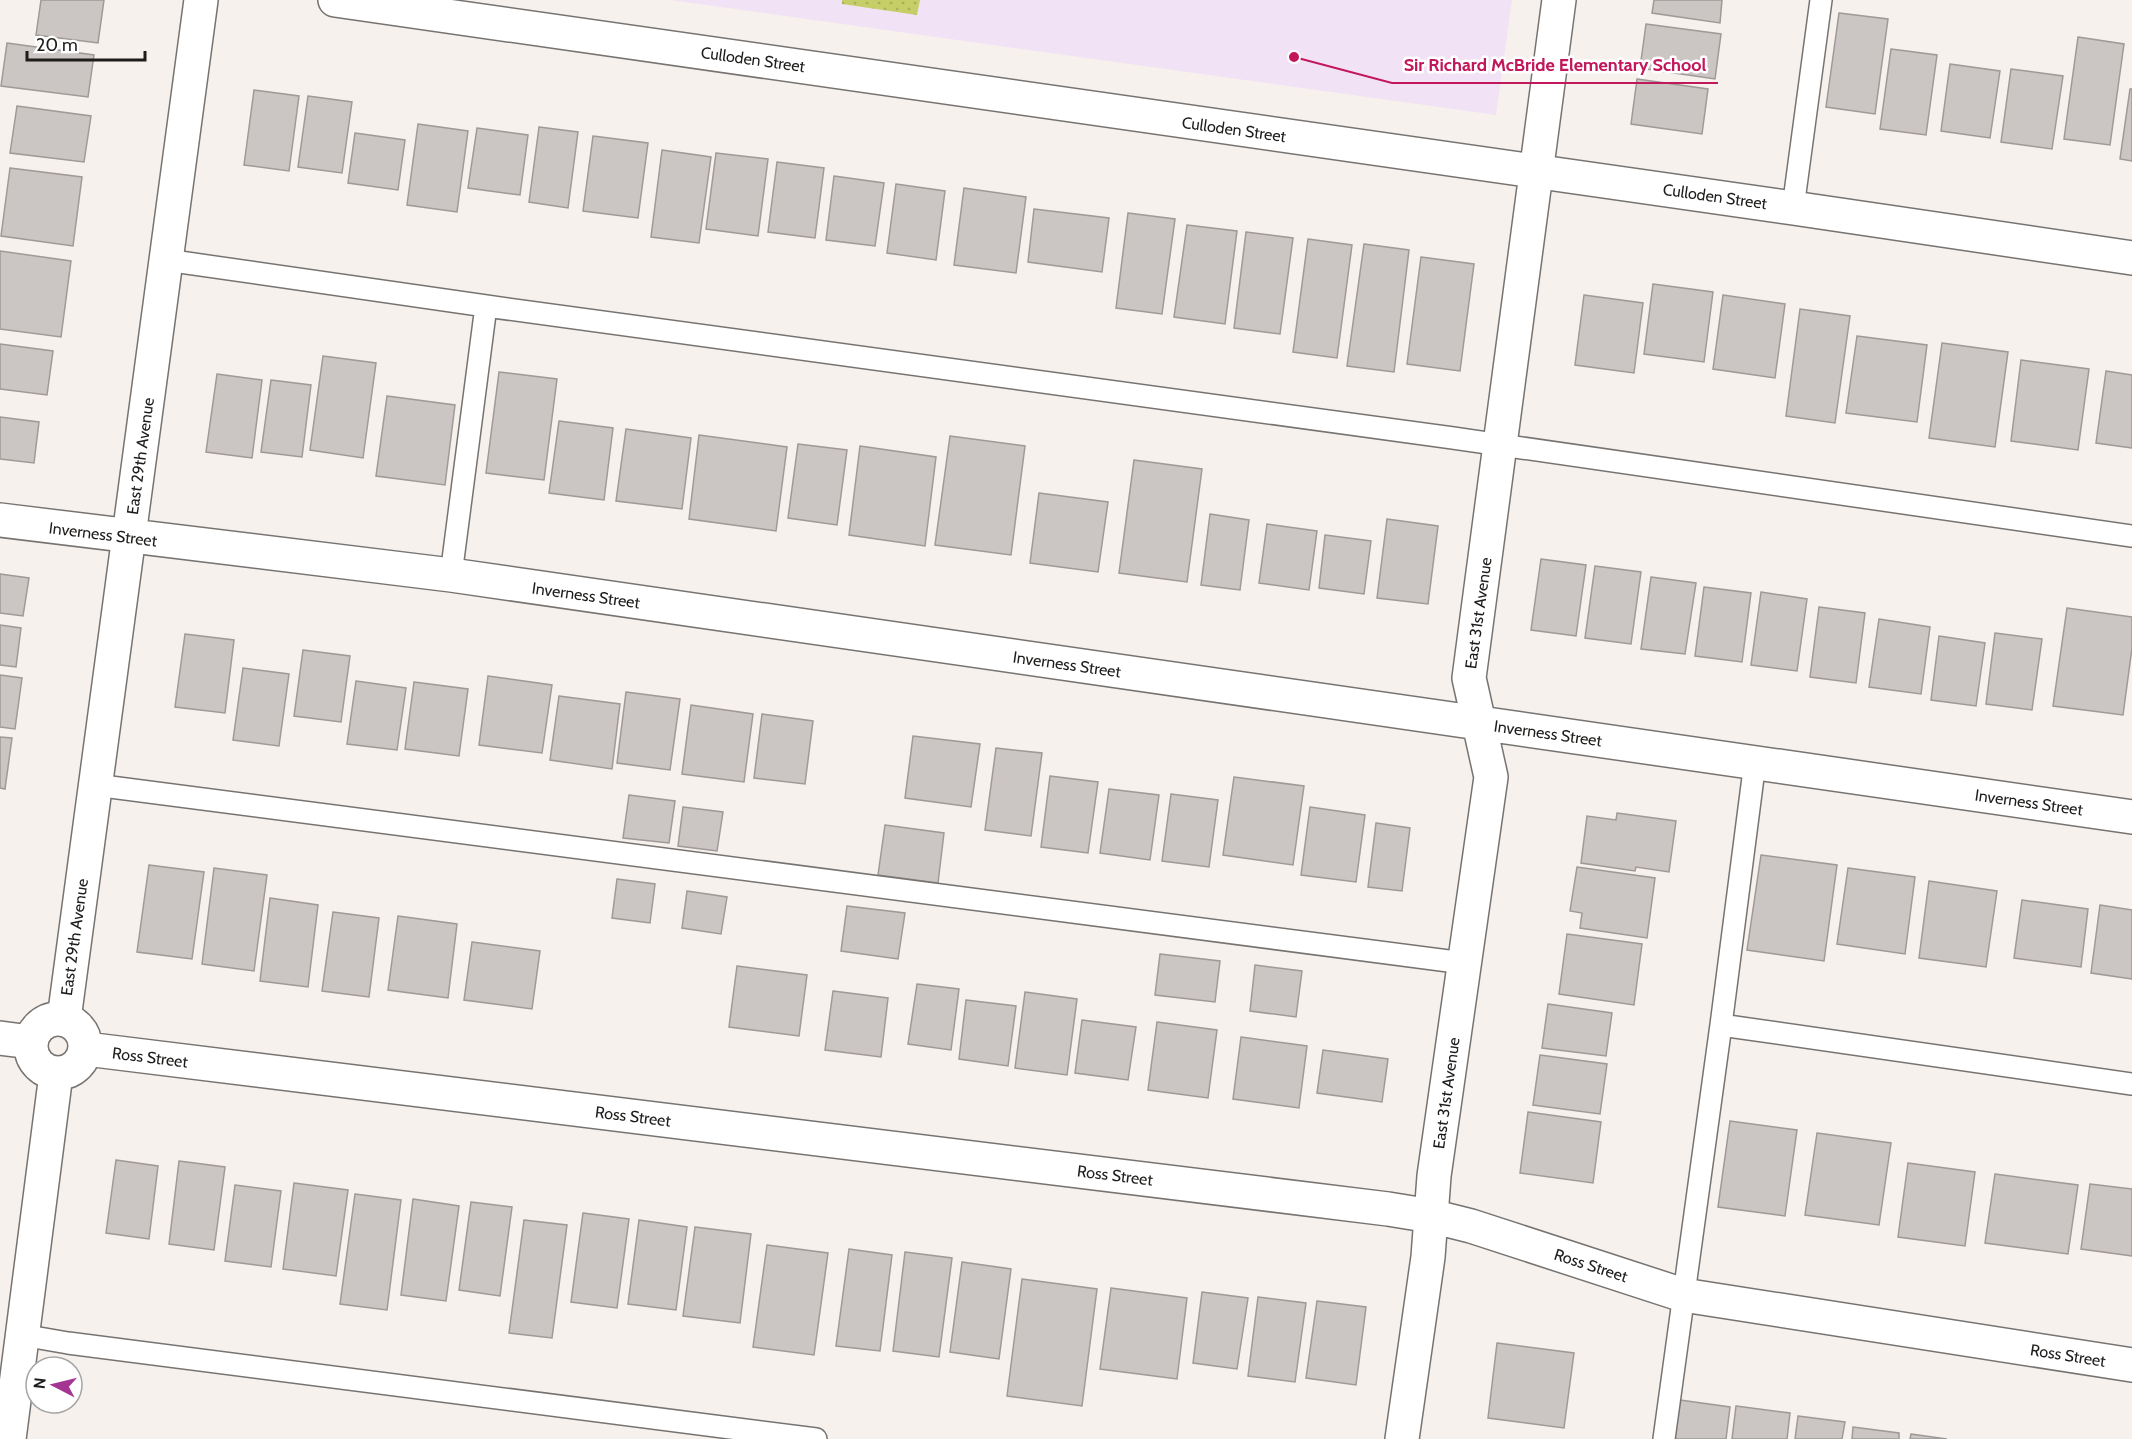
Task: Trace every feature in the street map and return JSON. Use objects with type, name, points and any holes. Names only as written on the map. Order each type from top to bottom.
[{"type":"street","name":"East 29th Avenue","points":[[64,1019],[201,0]]},
{"type":"street","name":"Culloden Street","points":[[335,0],[2132,258]]},
{"type":"street","name":"East 31st Avenue","points":[[1402,1439],[1428,1257],[1434,1176],[1491,777],[1469,678],[1559,0]]},
{"type":"street","name":"Inverness Street","points":[[0,520],[451,576],[2132,817]]},
{"type":"street","points":[[64,1019],[78,1026],[85,1040],[86,1049],[79,1064],[65,1073],[56,1074],[40,1067],[16,1040],[33,1034],[46,1021],[64,1019]]},
{"type":"street","name":"Ross Street","points":[[86,1049],[1388,1209],[1471,1226],[1683,1295],[2132,1365]]},
{"type":"street","points":[[9,1439],[56,1074]]},
{"type":"lane","points":[[1793,208],[1821,0]]},
{"type":"lane","points":[[166,261],[1501,445],[2132,536]]},
{"type":"lane","points":[[451,576],[486,306]]},
{"type":"lane","points":[[1664,1439],[1755,762]]},
{"type":"lane","points":[[95,785],[1464,963]]},
{"type":"lane","points":[[1721,1025],[2132,1084]]},
{"type":"lane","points":[[22,1335],[816,1439]]},
{"type":"shaded area","points":[[670,0],[1512,0],[1496,115]]},
{"type":"green space","points":[[842,0],[920,0],[917,15],[842,4]]},
{"type":"building","points":[[41,0],[104,0],[98,43],[36,35]]},
{"type":"building","points":[[1654,0],[1722,0],[1720,23],[1652,13]]},
{"type":"building","points":[[1839,13],[1888,19],[1875,114],[1826,107]]},
{"type":"building","points":[[1646,24],[1721,34],[1715,79],[1640,68]]},
{"type":"building","points":[[2078,37],[2124,44],[2110,145],[2064,139]]},
{"type":"building","points":[[7,43],[94,55],[88,97],[1,86]]},
{"type":"building","points":[[1891,49],[1937,55],[1926,135],[1880,129]]},
{"type":"building","points":[[1950,64],[2000,71],[1990,138],[1941,131]]},
{"type":"building","points":[[2011,69],[2063,76],[2052,149],[2001,142]]},
{"type":"building","points":[[1637,79],[1708,89],[1702,134],[1631,124]]},
{"type":"building","points":[[2130,89],[2132,89],[2132,161],[2120,159]]},
{"type":"building","points":[[254,90],[299,96],[289,171],[244,165]]},
{"type":"building","points":[[308,96],[352,102],[342,173],[298,167]]},
{"type":"building","points":[[17,106],[91,116],[84,162],[10,153]]},
{"type":"building","points":[[418,124],[468,131],[457,212],[407,205]]},
{"type":"building","points":[[539,127],[578,132],[568,208],[529,202]]},
{"type":"building","points":[[477,128],[528,135],[520,195],[468,188]]},
{"type":"building","points":[[355,133],[405,140],[398,190],[348,183]]},
{"type":"building","points":[[593,136],[648,143],[638,218],[583,211]]},
{"type":"building","points":[[662,150],[711,157],[699,243],[651,237]]},
{"type":"building","points":[[716,153],[768,159],[758,236],[706,229]]},
{"type":"building","points":[[777,162],[824,168],[815,238],[768,232]]},
{"type":"building","points":[[10,168],[82,177],[73,246],[1,236]]},
{"type":"building","points":[[834,176],[884,183],[875,246],[826,240]]},
{"type":"building","points":[[896,184],[945,191],[936,260],[887,253]]},
{"type":"building","points":[[964,188],[1026,197],[1016,273],[954,265]]},
{"type":"building","points":[[1034,209],[1109,218],[1102,272],[1028,262]]},
{"type":"building","points":[[1128,213],[1175,219],[1162,314],[1116,308]]},
{"type":"building","points":[[1187,225],[1237,231],[1225,324],[1174,317]]},
{"type":"building","points":[[1246,232],[1293,238],[1280,334],[1234,328]]},
{"type":"building","points":[[1308,239],[1352,245],[1337,358],[1293,352]]},
{"type":"building","points":[[1364,244],[1409,250],[1394,372],[1347,366]]},
{"type":"building","points":[[0,251],[71,261],[61,337],[0,329]]},
{"type":"building","points":[[1421,257],[1474,264],[1460,371],[1407,364]]},
{"type":"building","points":[[1653,284],[1713,292],[1704,362],[1644,354]]},
{"type":"building","points":[[1584,295],[1643,303],[1634,373],[1575,365]]},
{"type":"building","points":[[1723,295],[1785,304],[1775,378],[1713,369]]},
{"type":"building","points":[[1800,309],[1850,316],[1835,423],[1786,416]]},
{"type":"building","points":[[1857,336],[1927,345],[1917,422],[1846,413]]},
{"type":"building","points":[[1942,343],[2008,352],[1995,447],[1929,438]]},
{"type":"building","points":[[0,344],[53,351],[47,395],[0,389]]},
{"type":"building","points":[[323,356],[376,363],[363,458],[310,450]]},
{"type":"building","points":[[2021,360],[2089,369],[2078,450],[2011,441]]},
{"type":"building","points":[[2106,371],[2132,375],[2132,448],[2096,443]]},
{"type":"building","points":[[499,372],[557,379],[544,480],[486,473]]},
{"type":"building","points":[[217,374],[262,380],[252,458],[206,452]]},
{"type":"building","points":[[271,380],[311,385],[302,457],[261,452]]},
{"type":"building","points":[[387,396],[455,405],[445,485],[376,476]]},
{"type":"building","points":[[0,417],[39,422],[34,463],[0,459]]},
{"type":"building","points":[[559,421],[613,428],[604,500],[549,493]]},
{"type":"building","points":[[626,429],[691,438],[682,509],[616,501]]},
{"type":"building","points":[[699,435],[787,447],[776,531],[689,519]]},
{"type":"building","points":[[950,436],[1025,446],[1011,555],[935,545]]},
{"type":"building","points":[[798,444],[847,450],[837,525],[788,518]]},
{"type":"building","points":[[860,446],[936,457],[925,546],[849,535]]},
{"type":"building","points":[[1134,460],[1202,469],[1187,582],[1119,573]]},
{"type":"building","points":[[1039,493],[1108,502],[1098,572],[1030,563]]},
{"type":"building","points":[[1210,514],[1249,520],[1240,590],[1201,585]]},
{"type":"building","points":[[1387,519],[1438,526],[1428,604],[1377,598]]},
{"type":"building","points":[[1267,524],[1317,531],[1309,590],[1259,583]]},
{"type":"building","points":[[1325,535],[1371,541],[1364,594],[1319,588]]},
{"type":"building","points":[[1541,559],[1586,565],[1576,636],[1531,630]]},
{"type":"building","points":[[1595,566],[1641,572],[1631,644],[1585,638]]},
{"type":"building","points":[[0,574],[29,578],[23,616],[0,613]]},
{"type":"building","points":[[1651,577],[1696,583],[1685,654],[1641,649]]},
{"type":"building","points":[[1704,587],[1751,593],[1742,662],[1695,656]]},
{"type":"building","points":[[1761,592],[1807,599],[1797,671],[1751,665]]},
{"type":"building","points":[[1819,607],[1865,613],[1856,683],[1810,677]]},
{"type":"building","points":[[2067,608],[2132,617],[2132,648],[2123,715],[2053,706]]},
{"type":"building","points":[[1879,619],[1930,627],[1921,694],[1869,687]]},
{"type":"building","points":[[0,625],[21,628],[16,667],[0,665]]},
{"type":"building","points":[[1995,633],[2042,639],[2032,710],[1986,704]]},
{"type":"building","points":[[185,634],[234,640],[225,713],[175,707]]},
{"type":"building","points":[[1939,636],[1985,643],[1976,706],[1931,700]]},
{"type":"building","points":[[303,650],[350,656],[341,722],[294,716]]},
{"type":"building","points":[[243,668],[289,674],[279,746],[233,740]]},
{"type":"building","points":[[0,675],[22,678],[15,729],[0,727]]},
{"type":"building","points":[[488,676],[552,685],[542,753],[479,745]]},
{"type":"building","points":[[356,681],[406,688],[397,750],[347,744]]},
{"type":"building","points":[[414,682],[468,689],[459,756],[405,749]]},
{"type":"building","points":[[626,692],[680,699],[670,770],[617,763]]},
{"type":"building","points":[[559,696],[620,704],[612,769],[550,760]]},
{"type":"building","points":[[691,705],[753,714],[744,782],[682,774]]},
{"type":"building","points":[[762,714],[813,721],[805,784],[754,778]]},
{"type":"building","points":[[913,736],[980,744],[971,807],[905,798]]},
{"type":"building","points":[[0,737],[12,738],[5,789],[0,788]]},
{"type":"building","points":[[996,748],[1042,753],[1031,836],[985,830]]},
{"type":"building","points":[[1050,776],[1098,782],[1088,853],[1041,847]]},
{"type":"building","points":[[1234,777],[1304,786],[1293,865],[1223,855]]},
{"type":"building","points":[[1109,789],[1159,795],[1150,860],[1100,853]]},
{"type":"building","points":[[1171,794],[1218,800],[1209,867],[1162,861]]},
{"type":"building","points":[[629,795],[675,801],[669,843],[623,838]]},
{"type":"building","points":[[683,807],[723,812],[717,851],[678,846]]},
{"type":"building","points":[[1310,807],[1365,815],[1356,882],[1301,875]]},
{"type":"building","points":[[1617,813],[1676,821],[1669,872],[1636,867],[1635,871],[1581,863],[1587,816],[1616,820]]},
{"type":"building","points":[[1376,823],[1410,828],[1402,891],[1368,887]]},
{"type":"building","points":[[885,825],[944,833],[938,883],[878,875]]},
{"type":"building","points":[[1761,855],[1837,865],[1824,961],[1747,950]]},
{"type":"building","points":[[149,865],[204,872],[192,959],[137,952]]},
{"type":"building","points":[[1577,867],[1655,878],[1647,938],[1580,928],[1582,913],[1570,911]]},
{"type":"building","points":[[214,868],[267,875],[254,971],[202,964]]},
{"type":"building","points":[[1848,868],[1915,877],[1905,954],[1837,944]]},
{"type":"building","points":[[617,879],[655,884],[650,923],[612,918]]},
{"type":"building","points":[[1929,881],[1997,891],[1986,967],[1919,958]]},
{"type":"building","points":[[687,891],[727,897],[721,934],[682,928]]},
{"type":"building","points":[[270,898],[318,905],[308,987],[260,981]]},
{"type":"building","points":[[2022,900],[2088,909],[2081,967],[2014,958]]},
{"type":"building","points":[[2100,905],[2132,910],[2132,979],[2091,973]]},
{"type":"building","points":[[847,906],[905,913],[898,959],[841,951]]},
{"type":"building","points":[[333,912],[379,918],[369,997],[322,991]]},
{"type":"building","points":[[398,916],[457,924],[448,998],[388,990]]},
{"type":"building","points":[[1567,934],[1642,944],[1634,1005],[1559,994]]},
{"type":"building","points":[[472,942],[540,951],[532,1009],[464,1000]]},
{"type":"building","points":[[1160,954],[1220,961],[1215,1002],[1155,995]]},
{"type":"building","points":[[1255,965],[1302,971],[1296,1017],[1250,1011]]},
{"type":"building","points":[[737,966],[807,975],[799,1036],[729,1027]]},
{"type":"building","points":[[917,984],[959,989],[951,1050],[908,1044]]},
{"type":"building","points":[[833,991],[888,998],[881,1057],[825,1050]]},
{"type":"building","points":[[1025,992],[1077,999],[1067,1075],[1015,1068]]},
{"type":"building","points":[[966,1000],[1016,1006],[1008,1066],[959,1059]]},
{"type":"building","points":[[1548,1004],[1612,1013],[1606,1056],[1542,1048]]},
{"type":"building","points":[[1082,1020],[1136,1027],[1128,1080],[1075,1073]]},
{"type":"building","points":[[1157,1022],[1217,1030],[1208,1098],[1148,1090]]},
{"type":"building","points":[[1241,1037],[1307,1046],[1299,1108],[1233,1099]]},
{"type":"building","points":[[1323,1050],[1388,1059],[1382,1102],[1317,1093]]},
{"type":"building","points":[[1540,1055],[1607,1064],[1600,1114],[1533,1105]]},
{"type":"building","points":[[1528,1112],[1601,1122],[1593,1183],[1520,1173]]},
{"type":"building","points":[[1730,1121],[1797,1130],[1785,1216],[1718,1207]]},
{"type":"building","points":[[1817,1133],[1891,1143],[1879,1225],[1805,1215]]},
{"type":"building","points":[[116,1160],[158,1166],[149,1239],[106,1233]]},
{"type":"building","points":[[179,1161],[225,1167],[214,1250],[169,1244]]},
{"type":"building","points":[[1908,1163],[1975,1172],[1965,1246],[1898,1237]]},
{"type":"building","points":[[1995,1174],[2078,1185],[2068,1254],[1985,1243]]},
{"type":"building","points":[[294,1183],[348,1190],[336,1276],[283,1269]]},
{"type":"building","points":[[2090,1184],[2132,1189],[2132,1256],[2081,1249]]},
{"type":"building","points":[[235,1185],[281,1191],[271,1267],[225,1261]]},
{"type":"building","points":[[355,1194],[401,1200],[387,1310],[340,1304]]},
{"type":"building","points":[[413,1199],[459,1206],[446,1301],[401,1295]]},
{"type":"building","points":[[471,1202],[512,1207],[500,1296],[459,1290]]},
{"type":"building","points":[[583,1213],[629,1219],[617,1308],[571,1302]]},
{"type":"building","points":[[524,1220],[567,1225],[552,1338],[509,1333]]},
{"type":"building","points":[[639,1220],[687,1227],[676,1310],[628,1304]]},
{"type":"building","points":[[695,1227],[751,1234],[740,1323],[683,1316]]},
{"type":"building","points":[[767,1245],[828,1253],[814,1355],[753,1347]]},
{"type":"building","points":[[849,1249],[892,1255],[880,1351],[836,1346]]},
{"type":"building","points":[[905,1252],[952,1258],[939,1357],[893,1351]]},
{"type":"building","points":[[962,1262],[1011,1269],[999,1359],[950,1352]]},
{"type":"building","points":[[1022,1279],[1097,1289],[1082,1406],[1007,1396]]},
{"type":"building","points":[[1111,1288],[1187,1298],[1177,1379],[1100,1369]]},
{"type":"building","points":[[1202,1292],[1248,1298],[1237,1369],[1193,1363]]},
{"type":"building","points":[[1258,1297],[1306,1303],[1295,1382],[1248,1376]]},
{"type":"building","points":[[1317,1301],[1366,1307],[1356,1385],[1306,1378]]},
{"type":"building","points":[[1497,1343],[1574,1353],[1564,1428],[1488,1418]]},
{"type":"building","points":[[1680,1400],[1730,1407],[1726,1439],[1674,1439]]},
{"type":"building","points":[[1736,1406],[1790,1413],[1787,1439],[1732,1439]]},
{"type":"building","points":[[1798,1416],[1845,1422],[1842,1439],[1795,1439]]},
{"type":"building","points":[[1853,1427],[1899,1433],[1899,1439],[1852,1439]]},
{"type":"building","points":[[1911,1434],[1947,1439],[1910,1439]]},
{"type":"place","name":"Sir Richard McBride Elementary School","points":[[1294,57]]}]
